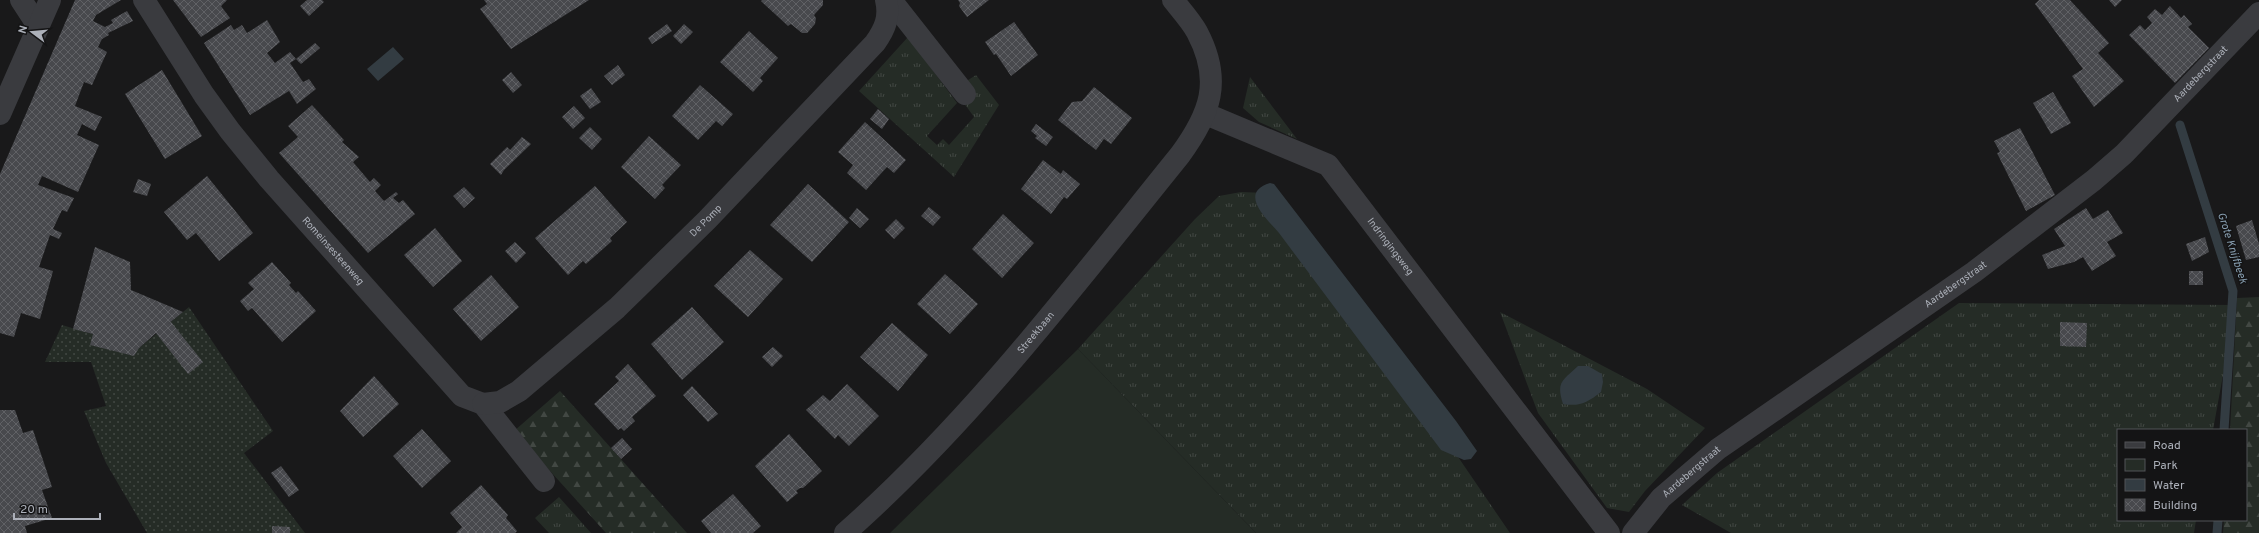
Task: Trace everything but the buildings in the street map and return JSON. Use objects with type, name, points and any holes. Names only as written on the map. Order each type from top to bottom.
[{"type":"street","points":[[21,0],[38,26]]},
{"type":"street","points":[[0,114],[50,0]]},
{"type":"street","name":"Romeinsesteenweg","points":[[144,0],[204,94],[269,179],[462,396],[483,404]]},
{"type":"street","name":"De Pomp","points":[[483,404],[500,402],[519,391],[617,308],[674,253],[875,43],[884,30],[888,16],[886,0]]},
{"type":"street","points":[[891,0],[965,94]]},
{"type":"street","points":[[1173,0],[1197,32],[1209,61],[1211,78],[1206,114]]},
{"type":"street","name":"Aardebergstraat","points":[[1633,533],[1661,498],[1718,449],[1974,272],[2088,185],[2124,154],[2259,13]]},
{"type":"street","name":"Streekbaan","points":[[845,533],[897,486],[981,398],[1180,155],[1200,128],[1206,114]]},
{"type":"street","name":"Indringingsweg","points":[[1206,114],[1328,165],[1609,533]]},
{"type":"street","points":[[483,404],[544,481]]},
{"type":"green space","points":[[908,37],[957,103],[927,136],[937,145],[943,139],[949,145],[974,117],[961,99],[965,82],[976,75],[999,105],[954,177],[859,91]]},
{"type":"green space","points":[[1250,77],[1297,139],[1259,122],[1243,108]]},
{"type":"green space","points":[[1241,192],[1266,193],[1286,205],[1510,533],[1256,533],[1078,349],[1195,219],[1219,196]]},
{"type":"green space","points":[[2259,297],[2259,533],[2223,533],[2224,521],[2247,521],[2247,429],[2230,429],[2237,298]]},
{"type":"green space","points":[[2237,298],[2213,429],[2117,429],[2117,521],[2196,521],[2194,533],[1731,533],[1682,505],[1717,473],[1959,303],[2235,305],[2233,299]]},
{"type":"green space","points":[[189,307],[273,431],[244,453],[305,533],[147,533],[106,463],[84,411],[106,406],[91,362],[45,362],[62,325],[139,348]]},
{"type":"green space","points":[[1500,312],[1647,389],[1705,428],[1645,491],[1629,512],[1607,508],[1538,413]]},
{"type":"green space","points":[[1078,349],[1256,533],[890,533]]},
{"type":"green space","points":[[560,391],[687,533],[606,533],[514,431]]},
{"type":"green space","points":[[559,497],[591,533],[549,533],[535,518]]},
{"type":"water","points":[[393,47],[404,59],[378,81],[367,69]]},
{"type":"water","points":[[1270,183],[1274,184],[1456,421],[1477,451],[1471,459],[1464,460],[1441,450],[1279,233],[1263,214],[1255,200],[1256,193],[1260,187]]},
{"type":"water","points":[[1578,366],[1588,366],[1602,374],[1603,382],[1601,392],[1584,403],[1574,405],[1563,404],[1560,386],[1564,379]]},
{"type":"waterway","name":"Grote Knijfbeek","points":[[2180,125],[2233,291],[2224,429]]},
{"type":"waterway","name":"Grote Knijfbeek","points":[[2217,533],[2218,521]]}]
